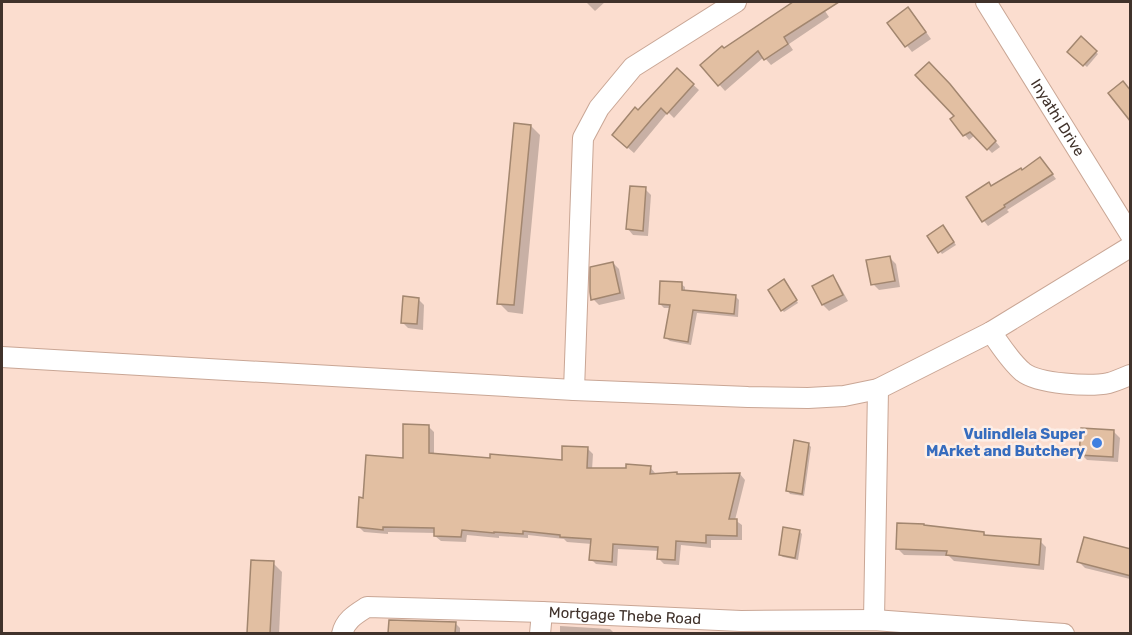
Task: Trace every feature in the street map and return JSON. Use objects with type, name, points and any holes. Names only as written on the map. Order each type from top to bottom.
[{"type":"street","points":[[574,390],[583,138],[599,108],[633,67],[736,2]]},
{"type":"street","name":"Inyathi Drive","points":[[986,2],[1131,234]]},
{"type":"street","points":[[2,357],[574,390],[748,397],[844,396],[878,389],[991,332],[1131,247]]},
{"type":"street","points":[[991,332],[1024,373],[1039,380],[1063,384],[1107,384],[1131,375]]},
{"type":"street","points":[[874,620],[878,389]]},
{"type":"street","name":"Mortgage Thebe Road","points":[[342,633],[352,615],[367,607],[542,612],[741,627],[874,620],[1064,633]]},
{"type":"street","points":[[540,633],[542,612]]},
{"type":"building","points":[[793,2],[839,2],[784,37],[788,44],[764,60],[758,51],[718,86],[700,65],[722,46],[724,48]]},
{"type":"building","points":[[908,7],[926,32],[905,47],[887,23]]},
{"type":"building","points":[[1081,36],[1097,51],[1083,66],[1067,52]]},
{"type":"building","points":[[929,62],[996,141],[987,150],[970,132],[963,136],[950,119],[954,116],[915,75]]},
{"type":"building","points":[[677,68],[694,84],[667,114],[661,108],[627,148],[612,135],[635,107],[638,110]]},
{"type":"building","points":[[1123,81],[1131,91],[1131,122],[1108,93]]},
{"type":"building","points":[[514,123],[531,125],[514,305],[497,304]]},
{"type":"building","points":[[1040,157],[1053,174],[982,222],[966,197],[989,182],[991,186],[1021,168],[1022,170]]},
{"type":"building","points":[[630,186],[646,187],[643,231],[626,229]]},
{"type":"building","points":[[943,225],[954,242],[938,253],[927,236]]},
{"type":"building","points":[[890,256],[895,281],[871,285],[866,260]]},
{"type":"building","points":[[613,262],[620,293],[591,300],[590,267]]},
{"type":"building","points":[[833,275],[843,295],[822,305],[812,286]]},
{"type":"building","points":[[784,279],[797,300],[781,311],[768,290]]},
{"type":"building","points":[[660,281],[682,282],[682,290],[736,295],[734,314],[693,310],[688,342],[664,338],[670,305],[659,304]]},
{"type":"building","points":[[403,296],[419,298],[417,324],[401,323]]},
{"type":"building","points":[[403,424],[429,425],[429,453],[490,458],[490,454],[562,460],[562,446],[588,447],[587,468],[626,468],[626,464],[651,466],[650,474],[740,473],[729,519],[737,519],[737,536],[706,535],[706,543],[676,541],[675,560],[657,559],[658,547],[613,544],[612,562],[589,560],[591,539],[523,531],[523,534],[462,530],[461,537],[434,536],[434,528],[383,527],[383,530],[357,527],[359,497],[363,498],[366,455],[403,458]]},
{"type":"building","name":"Vulindlela Super MArket and Butchery","points":[[1081,428],[1114,430],[1113,457],[1079,455]]},
{"type":"building","points":[[794,440],[809,443],[802,494],[786,491]]},
{"type":"building","points":[[897,523],[984,532],[984,535],[1041,539],[1039,565],[946,555],[947,551],[896,549]]},
{"type":"building","points":[[783,527],[800,530],[795,558],[779,555]]},
{"type":"building","points":[[1084,537],[1131,549],[1131,576],[1077,562]]},
{"type":"building","points":[[251,560],[274,561],[270,633],[247,633]]},
{"type":"building","points":[[389,620],[456,622],[455,633],[388,633]]},
{"type":"place","name":"Vulindlela Super MArket and Butchery","points":[[1097,443]]}]
